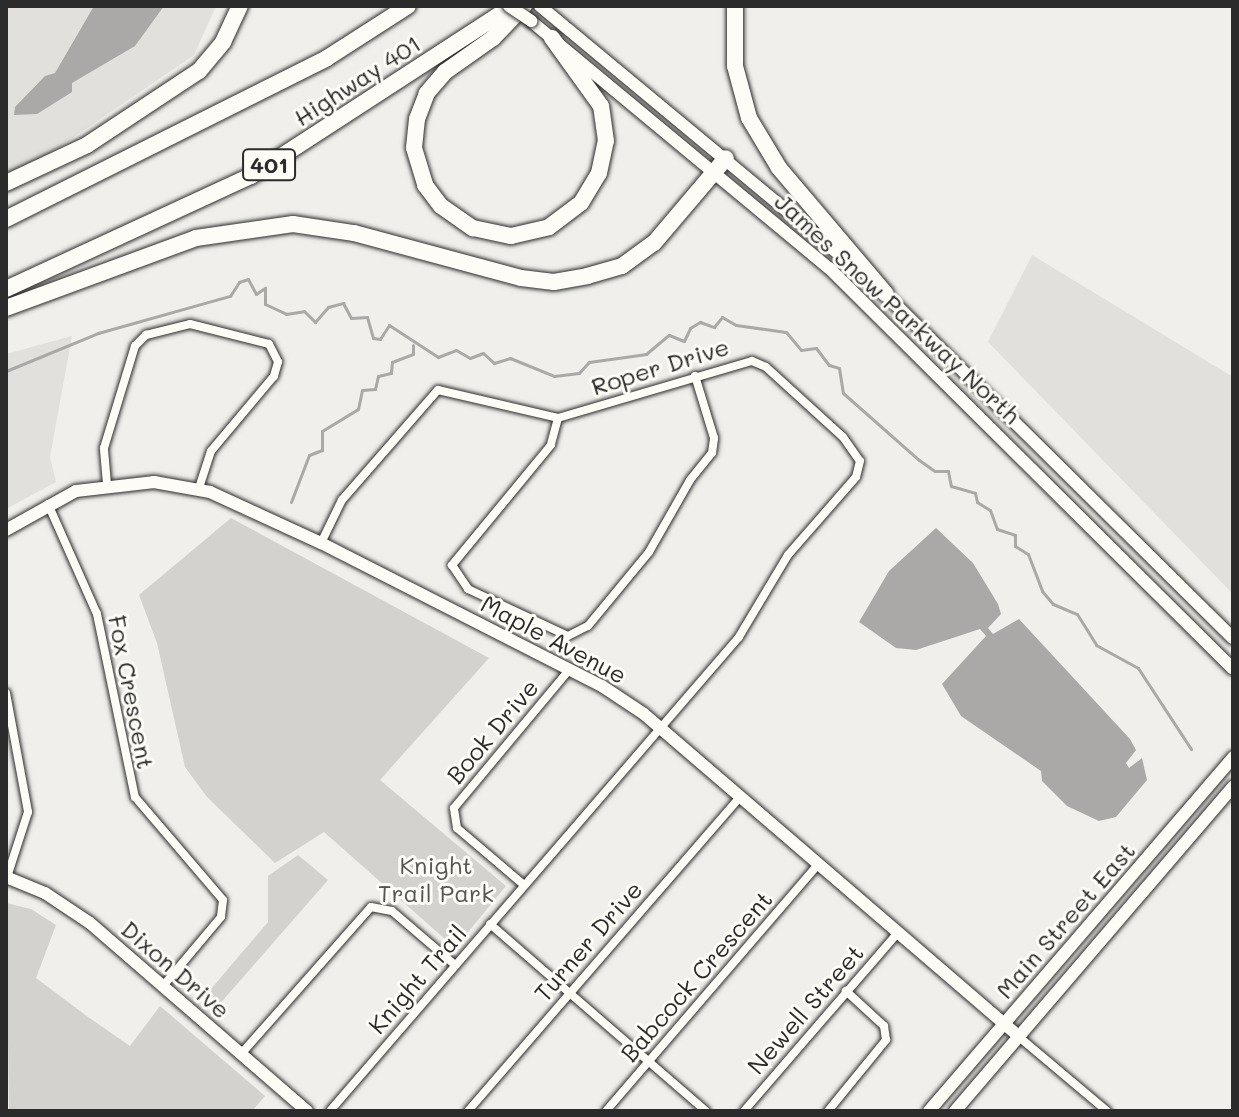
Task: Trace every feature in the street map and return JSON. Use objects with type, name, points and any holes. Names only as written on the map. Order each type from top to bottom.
[{"type":"highway","points":[[6,183],[87,145],[199,71],[223,42],[240,6]]},
{"type":"highway","name":"Highway 401","points":[[6,219],[327,58],[408,6]]},
{"type":"highway","name":"Highway 401","points":[[6,289],[251,176],[511,6]]},
{"type":"highway","points":[[735,6],[735,66],[749,118],[779,168],[886,294]]},
{"type":"highway","points":[[528,14],[445,72],[427,93],[417,119],[414,148],[425,185],[441,206],[473,228],[511,236],[549,227],[581,203],[599,173],[606,141],[601,106],[552,38]]},
{"type":"highway","points":[[6,308],[196,238],[293,224],[405,245],[521,278],[554,282],[587,276],[622,266],[654,243],[721,165]]},
{"type":"main road","name":"James Snow Parkway North","points":[[511,6],[528,14],[552,38],[886,294],[1233,638]]},
{"type":"main road","name":"James Snow Parkway North","points":[[540,6],[566,25],[721,165],[928,361],[1233,669]]},
{"type":"main road","name":"Maple Avenue","points":[[6,530],[48,503],[107,484],[163,482],[199,489],[321,543],[602,686],[659,727],[816,867],[1019,1037]]},
{"type":"main road","name":"Main Street East","points":[[929,1111],[1233,757]]},
{"type":"main road","name":"Main Street East","points":[[955,1111],[1233,787]]},
{"type":"main road","name":"Dixon Drive","points":[[7,877],[73,911],[307,1111]]},
{"type":"street","points":[[107,484],[104,448],[135,346],[146,335],[190,324],[269,344],[278,362],[274,376],[211,451],[199,489]]},
{"type":"street","name":"Roper Drive","points":[[558,418],[743,361],[759,362],[856,451],[859,472],[788,555],[753,619],[659,727]]},
{"type":"street","points":[[321,543],[342,500],[438,390],[558,418],[551,445],[452,565],[468,589],[568,636],[588,626],[649,552],[690,480],[712,453],[714,438],[695,376]]},
{"type":"street","name":"Fox Crescent","points":[[48,503],[97,614],[135,797],[223,900],[221,917],[163,986]]},
{"type":"street","name":"Book Drive","points":[[524,885],[457,828],[454,808],[569,670]]},
{"type":"street","points":[[6,693],[28,812],[7,877]]},
{"type":"street","name":"Knight Trail","points":[[330,1111],[659,727]]},
{"type":"street","name":"Turner Drive","points":[[468,1111],[739,798]]},
{"type":"street","name":"Babcock Crescent","points":[[606,1111],[816,867]]},
{"type":"street","points":[[241,1054],[371,907],[392,911],[455,965]]},
{"type":"street","points":[[490,924],[706,1111]]},
{"type":"street","name":"Newell Street","points":[[744,1111],[897,934]]},
{"type":"street","points":[[828,1111],[886,1040],[884,1026],[846,991]]},
{"type":"street","points":[[1019,1037],[1107,1111]]},
{"type":"shaded area","points":[[6,6],[216,6],[194,55],[36,163],[6,177]]},
{"type":"shaded area","points":[[94,6],[164,6],[135,46],[72,83],[72,92],[37,114],[14,115],[15,107],[45,76],[55,73]]},
{"type":"shaded area","points":[[1032,255],[1233,377],[1233,594],[988,342]]},
{"type":"shaded area","points":[[72,336],[50,457],[56,482],[6,509],[6,354]]},
{"type":"shaded area","points":[[936,528],[973,563],[998,604],[1001,614],[988,628],[993,634],[1019,619],[1130,739],[1136,750],[1126,763],[1129,768],[1142,758],[1147,780],[1116,817],[1099,821],[1067,806],[1042,781],[1041,771],[961,716],[942,684],[986,636],[980,629],[916,650],[896,648],[859,622],[889,571]]},
{"type":"green space","name":"Knight Trail Park","points":[[231,518],[489,658],[380,780],[506,886],[455,948],[324,832],[275,863],[207,797],[185,767],[157,643],[139,595]]},
{"type":"green space","points":[[298,855],[328,880],[217,1007],[205,996],[268,922],[268,876]]},
{"type":"green space","points":[[6,903],[31,909],[56,925],[36,978],[88,1017],[130,1046],[160,1006],[265,1096],[252,1111],[9,1111]]},
{"type":"waterway","points":[[6,371],[98,333],[230,296],[239,282],[248,279],[256,294],[265,288],[265,304],[286,314],[304,311],[315,322],[328,307],[343,303],[351,318],[367,317],[373,338],[380,339],[389,325],[438,357],[456,350],[470,358],[483,353],[494,363],[510,358],[554,376],[579,373],[589,362],[646,354],[669,335],[684,341],[690,328],[700,322],[714,327],[722,317],[736,325],[786,332],[801,350],[816,348],[829,365],[839,368],[843,393],[919,460],[935,471],[948,471],[951,486],[975,493],[977,502],[990,510],[997,529],[1015,535],[1015,546],[1028,554],[1042,591],[1053,604],[1077,614],[1096,645],[1138,668],[1191,749]]},
{"type":"waterway","points":[[291,502],[309,455],[322,450],[322,431],[358,409],[362,390],[375,389],[378,376],[391,373],[392,362],[413,354],[413,345]]}]
